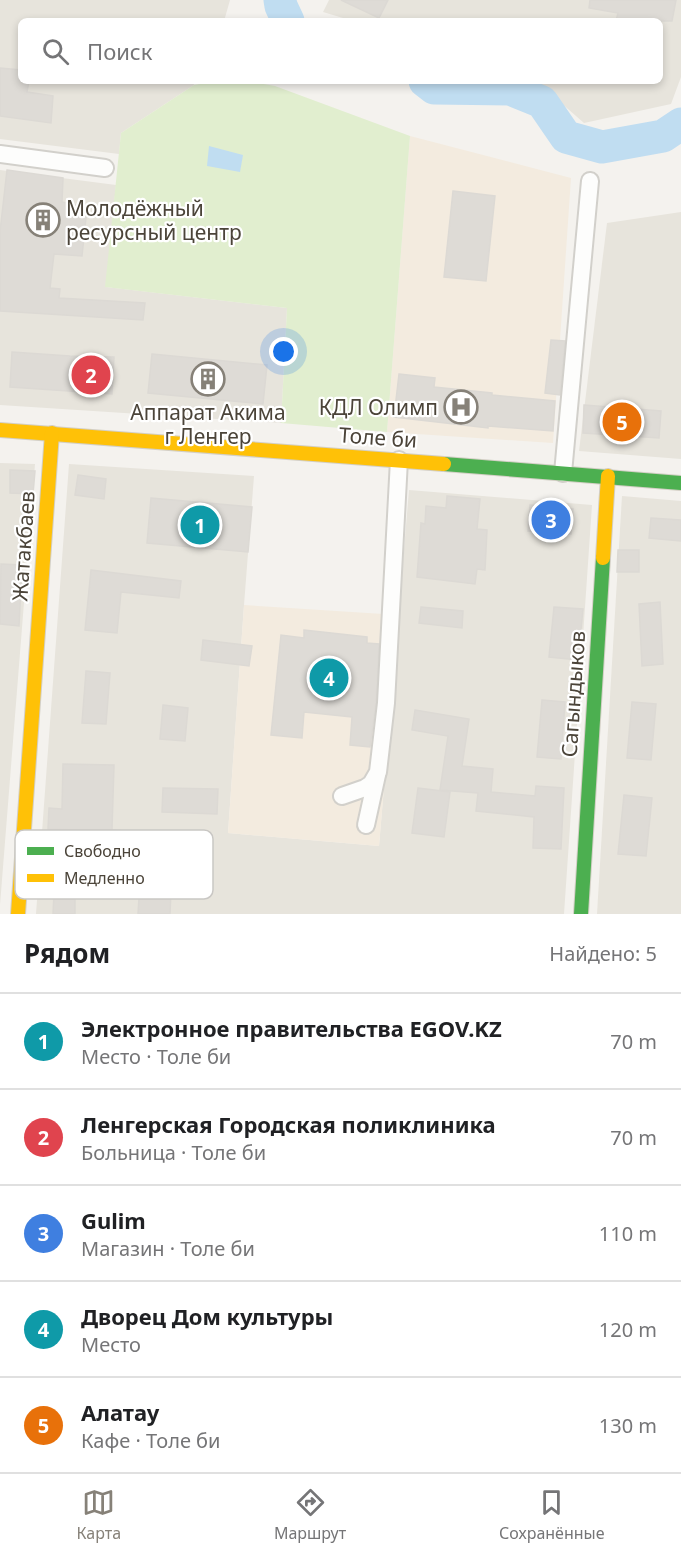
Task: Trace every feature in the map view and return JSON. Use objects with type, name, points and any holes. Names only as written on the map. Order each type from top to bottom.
[{"type":"street","points":[[0,154],[105,168]]},
{"type":"street","points":[[563,473],[590,181]]},
{"type":"street","name":"Толе би","points":[[0,430],[681,483]]},
{"type":"street","name":"Жатакбаев","points":[[24,830],[52,433]]},
{"type":"street","points":[[366,825],[378,772],[386,703],[399,460]]},
{"type":"street","name":"Сагындыков","points":[[581,914],[608,476]]},
{"type":"street","points":[[342,796],[371,784],[378,772]]},
{"type":"street","name":"Жатакбаев","points":[[18,914],[19,899]]},
{"type":"shaded area","points":[[0,0],[230,0],[225,18],[18,18],[18,84],[194,85],[121,133],[119,154],[0,139]]},
{"type":"shaded area","points":[[329,0],[681,0],[681,77],[671,104],[584,123],[539,84],[663,84],[663,18],[343,18],[323,12]]},
{"type":"shaded area","points":[[410,136],[571,178],[553,443],[387,432]]},
{"type":"shaded area","points":[[0,170],[116,185],[106,287],[287,308],[281,423],[0,405]]},
{"type":"shaded area","points":[[681,212],[681,459],[579,451],[607,223]]},
{"type":"shaded area","points":[[0,463],[35,464],[0,905]]},
{"type":"shaded area","points":[[69,464],[254,476],[228,833],[379,846],[409,490],[592,505],[564,914],[36,914],[37,899],[213,899],[213,830],[42,830]]},
{"type":"shaded area","points":[[622,496],[681,501],[681,914],[597,914]]},
{"type":"shaded area","points":[[244,605],[399,615],[379,846],[228,833]]},
{"type":"green space","points":[[264,84],[275,86],[410,136],[387,432],[281,423],[287,308],[105,287],[121,133],[194,85]]},
{"type":"water","points":[[209,146],[243,155],[240,172],[207,166]]},
{"type":"building","points":[[341,0],[388,0],[379,18]]},
{"type":"building","points":[[590,0],[676,0],[672,21],[663,21],[663,18],[617,18],[618,13],[589,8]]},
{"type":"building","points":[[0,68],[18,70],[18,84],[28,84],[27,92],[53,96],[51,123],[0,116]]},
{"type":"building","name":"Молодёжный ресурсный центр","points":[[7,170],[63,178],[62,202],[87,208],[82,256],[54,254],[50,288],[60,289],[59,298],[145,303],[143,320],[0,311],[0,232]]},
{"type":"building","points":[[453,191],[495,196],[486,281],[444,277]]},
{"type":"building","points":[[551,340],[565,341],[560,395],[545,393]]},
{"type":"building","points":[[12,352],[114,357],[112,394],[10,387]]},
{"type":"building","name":"Аппарат Акима г Ленгер","points":[[152,354],[267,365],[263,404],[148,393]]},
{"type":"building","points":[[399,374],[435,378],[434,387],[555,401],[553,431],[488,426],[488,428],[394,417]]},
{"type":"building","points":[[584,405],[661,411],[659,438],[583,433]]},
{"type":"building","points":[[10,470],[35,471],[33,494],[10,493]]},
{"type":"building","points":[[78,475],[106,479],[104,499],[75,495]]},
{"type":"building","points":[[447,496],[480,499],[477,529],[487,530],[485,570],[477,569],[475,584],[417,577],[421,523],[425,524],[426,506],[446,508]]},
{"type":"building","points":[[151,498],[252,507],[248,552],[147,543]]},
{"type":"building","points":[[530,505],[573,509],[571,534],[528,531]]},
{"type":"building","points":[[651,518],[681,520],[681,541],[649,538]]},
{"type":"building","points":[[618,550],[639,550],[639,572],[617,572]]},
{"type":"building","points":[[1,564],[22,565],[19,626],[0,624]]},
{"type":"building","points":[[91,570],[181,581],[179,598],[121,592],[117,633],[85,630]]},
{"type":"building","points":[[660,602],[663,664],[642,666],[639,604]]},
{"type":"building","points":[[421,607],[463,611],[462,628],[419,623]]},
{"type":"building","points":[[554,607],[583,609],[578,660],[549,657]]},
{"type":"building","points":[[304,630],[367,637],[367,643],[379,644],[376,702],[370,747],[350,745],[352,717],[304,712],[302,738],[271,735],[281,635],[304,638]]},
{"type":"building","points":[[203,640],[252,646],[249,666],[201,660]]},
{"type":"building","points":[[86,671],[110,673],[106,724],[82,723]]},
{"type":"building","points":[[542,700],[565,702],[561,759],[537,757]]},
{"type":"building","points":[[632,702],[656,704],[651,760],[627,758]]},
{"type":"building","points":[[163,705],[188,708],[185,741],[160,739]]},
{"type":"building","points":[[415,710],[469,719],[462,766],[493,769],[491,792],[535,796],[536,786],[564,788],[561,849],[533,848],[534,817],[476,811],[478,793],[440,790],[448,736],[412,730]]},
{"type":"building","points":[[63,764],[114,765],[112,830],[48,829],[49,808],[62,809]]},
{"type":"building","points":[[163,788],[218,789],[217,814],[162,812]]},
{"type":"building","points":[[418,788],[450,792],[444,837],[412,833]]},
{"type":"building","points":[[624,795],[652,798],[646,856],[618,854]]},
{"type":"building","points":[[54,899],[75,899],[75,914],[53,914]]},
{"type":"building","points":[[139,899],[171,899],[170,914],[138,914]]},
{"type":"waterway","points":[[280,0],[287,18]]},
{"type":"waterway","points":[[429,84],[434,88],[510,89],[542,102],[566,137],[602,147],[663,136],[681,124]]},
{"type":"traffic: fast","points":[[444,464],[681,483]]},
{"type":"traffic: fast","points":[[581,914],[603,558]]},
{"type":"traffic: slow","points":[[0,430],[444,464]]},
{"type":"traffic: slow","points":[[24,830],[52,433]]},
{"type":"traffic: slow","points":[[603,558],[608,476]]},
{"type":"traffic: slow","points":[[18,914],[19,899]]},
{"type":"place","name":"Молодёжный ресурсный центр","points":[[43,220]]},
{"type":"place","name":"Ленгерская Городская поликлиника","points":[[91,375]]},
{"type":"place","name":"Аппарат Акима г Ленгер","points":[[208,379]]},
{"type":"place","name":"КДЛ Олимп","points":[[461,407]]},
{"type":"place","name":"Алатау","points":[[622,422]]},
{"type":"place","name":"Gulim","points":[[551,520]]},
{"type":"place","name":"Электронное правительства EGOV.KZ","points":[[200,525]]},
{"type":"place","name":"Дворец Дом культуры","points":[[329,678]]}]
